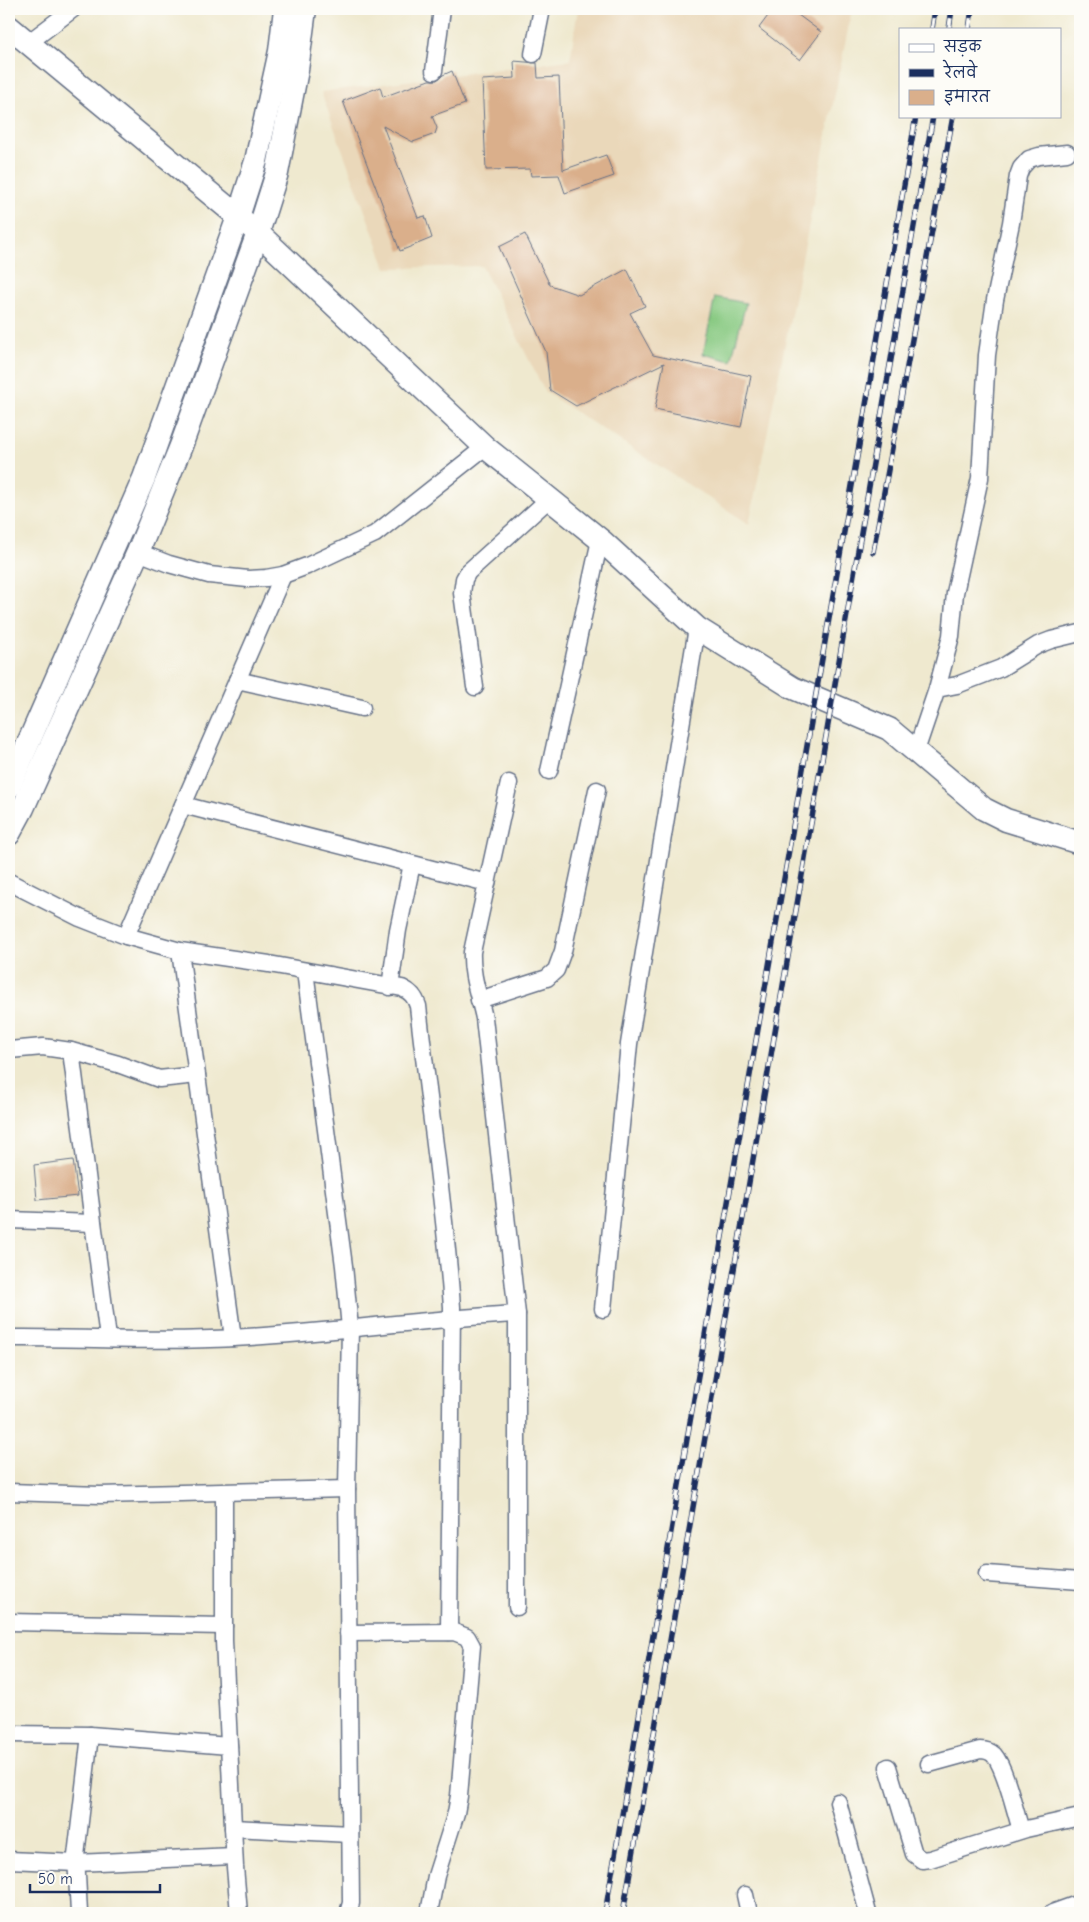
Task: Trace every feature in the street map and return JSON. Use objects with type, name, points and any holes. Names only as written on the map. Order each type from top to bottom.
[{"type":"main road","points":[[9,787],[144,478],[238,217],[256,161],[280,51],[285,9]]},
{"type":"main road","points":[[9,834],[23,808],[138,552],[181,446],[258,233],[277,173],[297,70],[304,9]]},
{"type":"main road","points":[[9,28],[258,233],[485,447],[600,540],[697,628],[793,688],[889,729],[984,809],[1006,820],[1080,843]]},
{"type":"street","points":[[28,43],[73,9]]},
{"type":"street","points":[[434,71],[442,9]]},
{"type":"street","points":[[533,54],[542,9]]},
{"type":"street","points":[[916,752],[937,689],[951,636],[955,593],[980,478],[986,355],[1018,176],[1021,168],[1029,159],[1067,153]]},
{"type":"street","points":[[138,552],[169,564],[209,575],[248,579],[283,575],[375,534],[485,447]]},
{"type":"street","points":[[475,687],[462,593],[464,579],[474,566],[549,499]]},
{"type":"street","points":[[549,771],[600,540]]},
{"type":"street","points":[[126,936],[283,575]]},
{"type":"street","points":[[603,1309],[629,1044],[697,628]]},
{"type":"street","points":[[937,689],[957,685],[1001,668],[1038,645],[1080,633]]},
{"type":"street","points":[[237,680],[362,708]]},
{"type":"street","points":[[509,783],[472,952],[473,977],[484,1018],[517,1314],[517,1608]]},
{"type":"street","points":[[479,1000],[540,981],[556,970],[563,951],[597,790]]},
{"type":"street","points":[[183,805],[487,883]]},
{"type":"street","points":[[390,987],[398,930],[412,864]]},
{"type":"street","points":[[9,882],[80,918],[126,936],[180,951],[407,990],[415,998],[418,1006],[448,1255],[452,1317],[449,1632]]},
{"type":"street","points":[[180,951],[233,1338]]},
{"type":"street","points":[[305,971],[344,1266],[350,1328],[347,1489],[352,1903],[348,1913]]},
{"type":"street","points":[[9,1050],[43,1047],[71,1051],[118,1064],[159,1079],[197,1075]]},
{"type":"street","points":[[71,1051],[108,1338]]},
{"type":"street","points":[[9,1220],[93,1223]]},
{"type":"street","points":[[9,1338],[108,1338],[138,1340],[233,1338],[452,1317],[517,1314]]},
{"type":"street","points":[[9,1492],[100,1495],[347,1489]]},
{"type":"street","points":[[224,1493],[224,1626],[234,1856],[239,1913]]},
{"type":"street","points":[[987,1574],[1080,1581]]},
{"type":"street","points":[[9,1622],[224,1626]]},
{"type":"street","points":[[348,1633],[449,1632],[462,1634],[470,1640],[472,1653],[459,1796],[456,1813],[436,1876],[429,1913]]},
{"type":"street","points":[[9,1734],[90,1735],[229,1746]]},
{"type":"street","points":[[79,1913],[76,1862],[90,1735]]},
{"type":"street","points":[[929,1764],[980,1750],[991,1752],[999,1764],[1021,1830]]},
{"type":"street","points":[[888,1767],[914,1854],[922,1860],[1021,1830],[1080,1817]]},
{"type":"street","points":[[838,1802],[868,1913]]},
{"type":"street","points":[[233,1828],[350,1834]]},
{"type":"street","points":[[9,1860],[76,1862],[234,1856]]},
{"type":"street","points":[[745,1895],[749,1913]]},
{"type":"street","points":[[1052,1913],[1080,1903]]},
{"type":"shaded area","points":[[578,9],[852,9],[749,524],[545,392],[482,266],[386,268],[321,92],[570,60]]},
{"type":"green space","points":[[715,297],[746,303],[731,361],[703,354]]},
{"type":"building","points":[[773,9],[790,9],[821,32],[800,60],[759,28]]},
{"type":"building","points":[[514,61],[537,63],[538,78],[559,77],[563,170],[606,155],[614,176],[565,193],[559,175],[531,176],[530,169],[486,170],[482,80],[515,78]]},
{"type":"building","points":[[452,71],[465,104],[432,116],[437,128],[435,134],[413,142],[383,126],[418,218],[425,216],[432,238],[400,251],[343,101],[380,87],[383,97],[429,80],[437,80]]},
{"type":"building","points":[[525,234],[550,285],[579,295],[627,269],[645,306],[630,313],[653,355],[751,376],[741,427],[655,409],[664,363],[576,406],[550,390],[546,352],[499,247]]},
{"type":"building","points":[[73,1160],[78,1196],[37,1200],[34,1165]]},
{"type":"railway","points":[[932,28],[935,9]]},
{"type":"railway","points":[[949,28],[952,9]]},
{"type":"railway","points":[[969,28],[972,9]]},
{"type":"railway","points":[[605,1913],[916,118]]},
{"type":"railway","points":[[623,1913],[933,118]]},
{"type":"railway","points":[[873,552],[953,118]]}]
